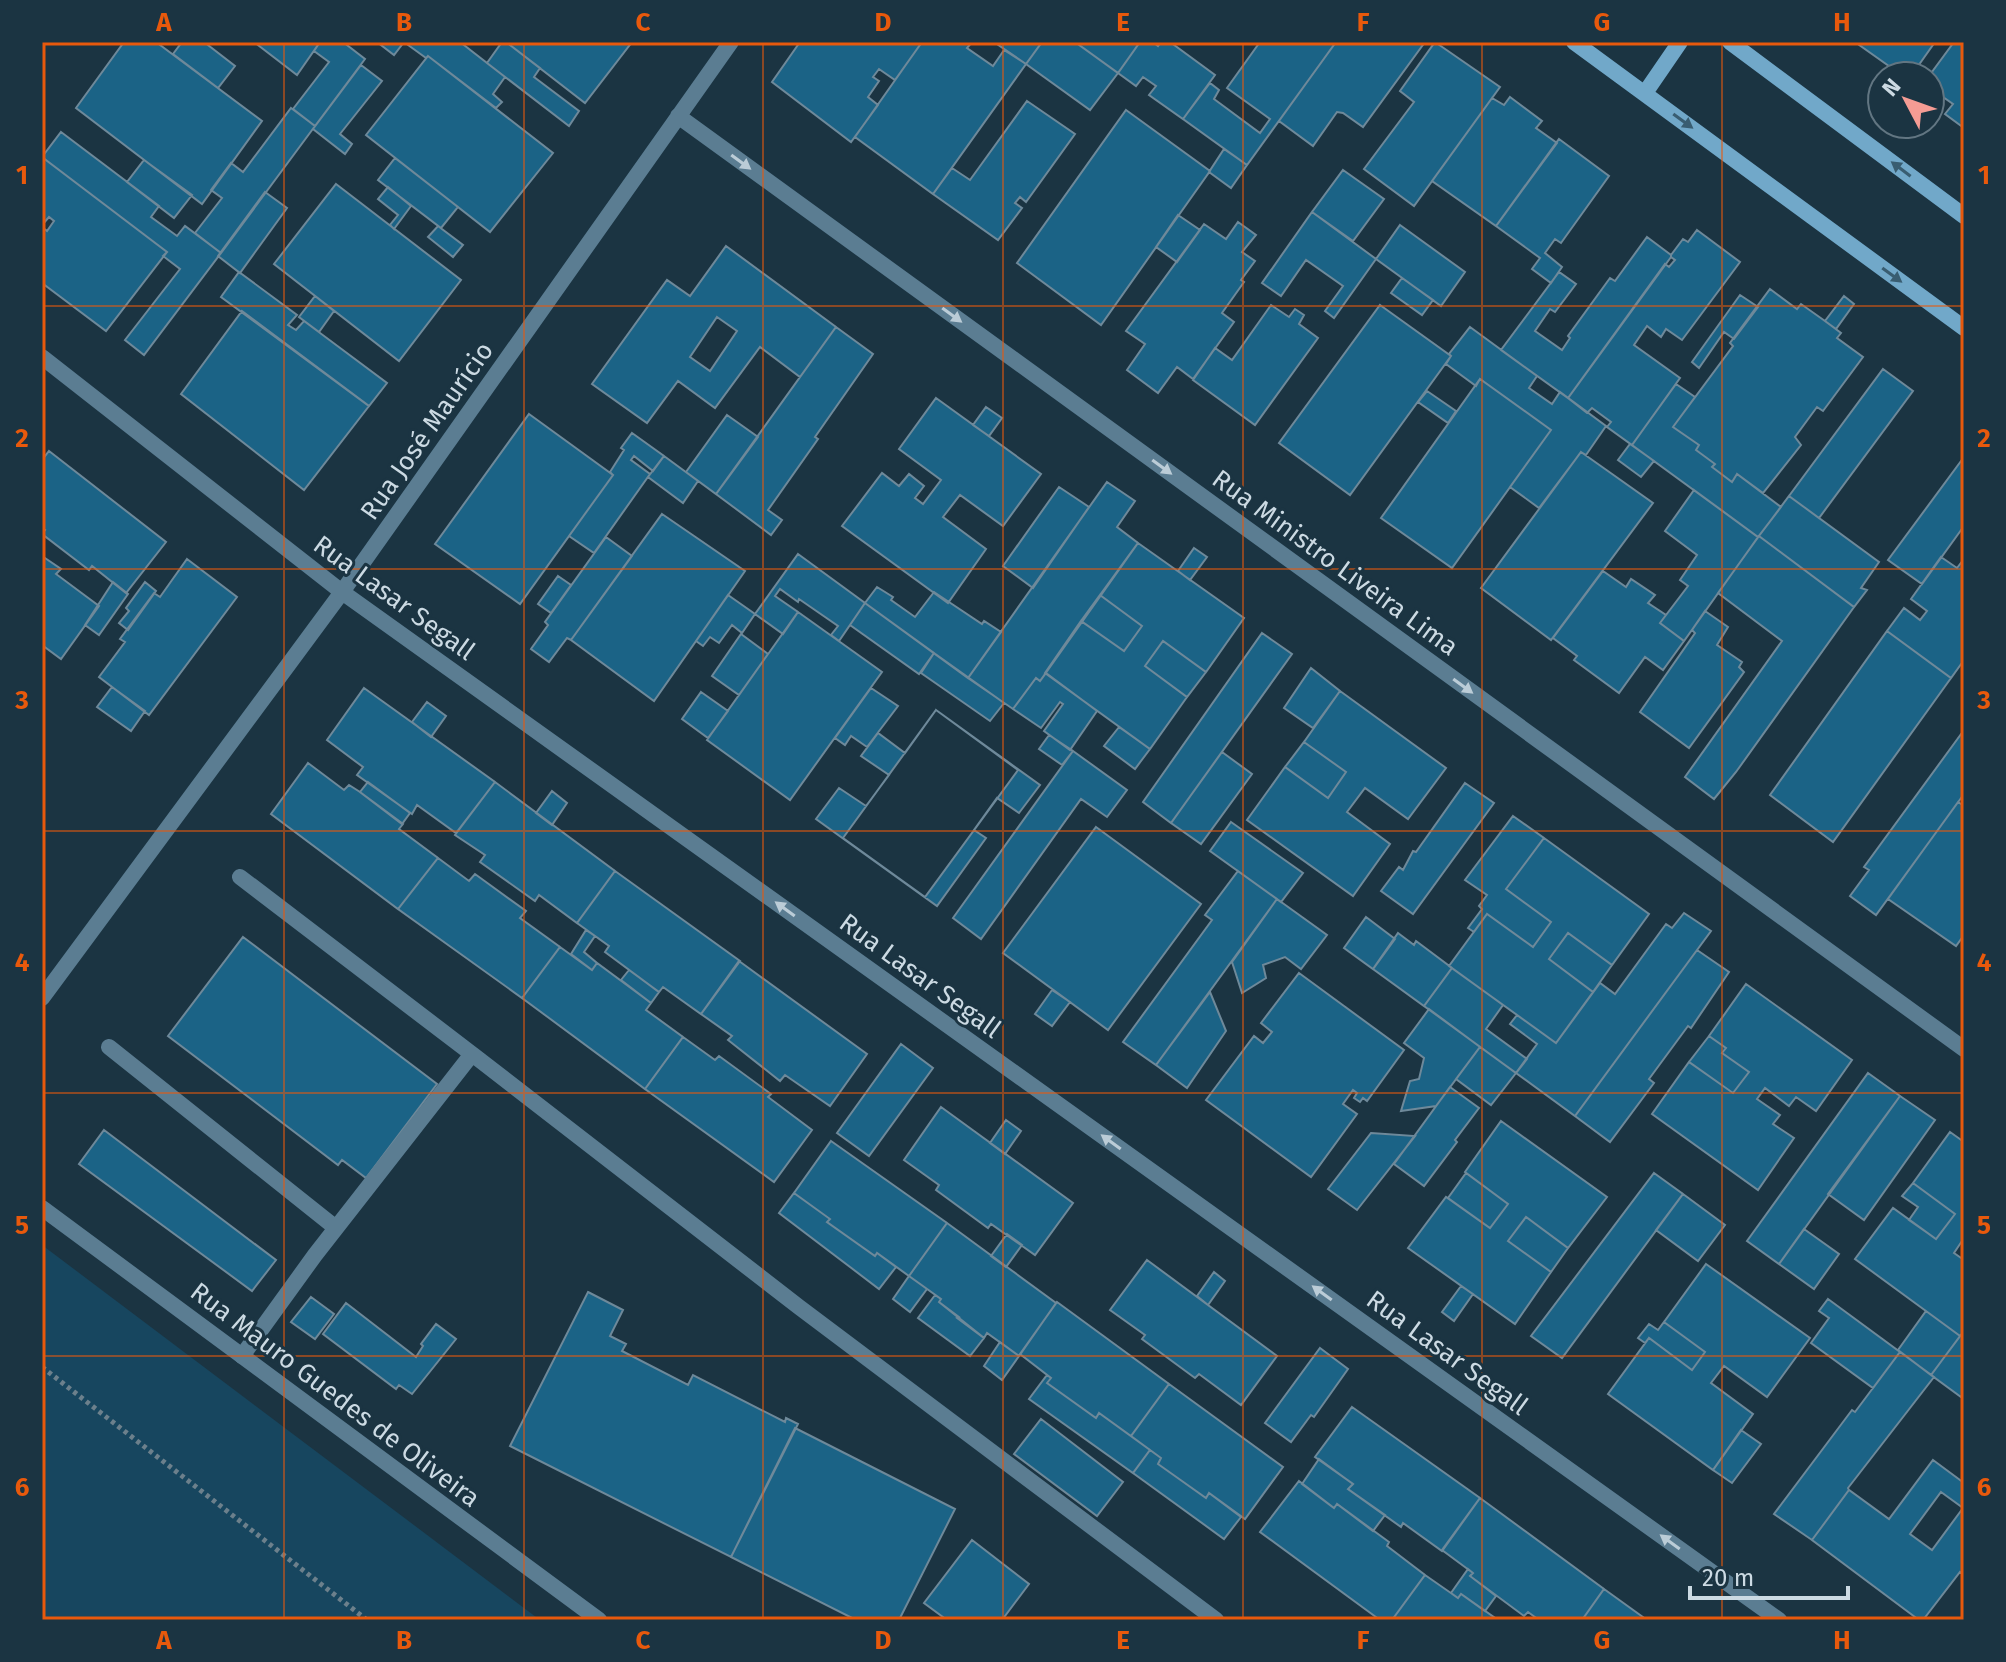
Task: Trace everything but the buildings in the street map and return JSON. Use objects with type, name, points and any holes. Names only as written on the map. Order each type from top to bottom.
[{"type":"street","name":"Rua José Maurício","points":[[42,998],[342,592],[731,42]]},
{"type":"street","points":[[1574,42],[1964,328]]},
{"type":"street","points":[[1645,93],[1680,42]]},
{"type":"street","points":[[1730,42],[1964,216]]},
{"type":"street","name":"Rua Ministro Liveira Lima","points":[[678,116],[1964,1049]]},
{"type":"street","name":"Rua Lasar Segall","points":[[42,357],[342,592],[1779,1620]]},
{"type":"street","points":[[240,877],[799,1307],[1216,1620]]},
{"type":"street","points":[[109,1047],[336,1228]]},
{"type":"street","points":[[242,1356],[336,1228],[472,1054]]},
{"type":"street","name":"Rua Mauro Guedes de Oliveira","points":[[42,1208],[599,1620]]},
{"type":"path","points":[[42,1367],[367,1620]]},
{"type":"shaded area","points":[[42,1245],[540,1620],[42,1620]]}]
